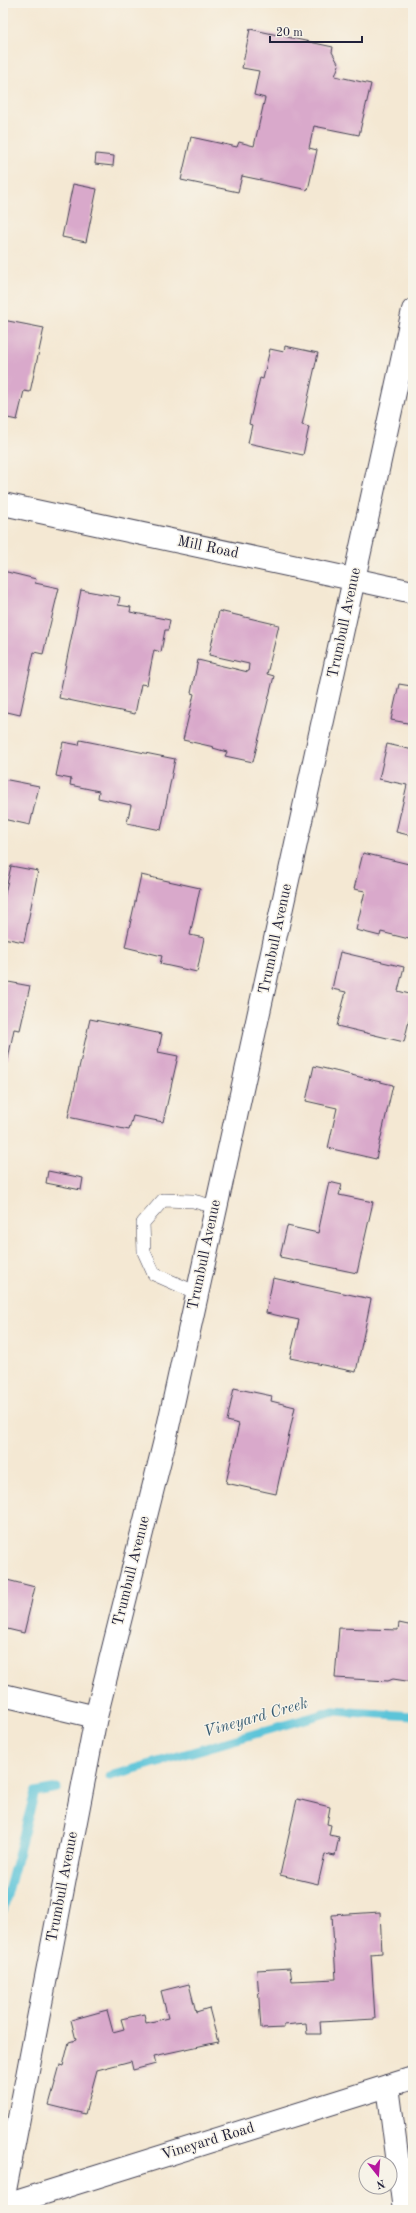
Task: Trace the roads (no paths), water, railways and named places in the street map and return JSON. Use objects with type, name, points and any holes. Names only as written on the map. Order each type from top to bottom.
[{"type":"street","name":"Trumbull Avenue","points":[[3,2201],[96,1716],[164,1444],[413,310]]},
{"type":"street","name":"Mill Road","points":[[3,504],[413,592]]},
{"type":"street","points":[[3,1695],[96,1716]]},
{"type":"street","name":"Vineyard Road","points":[[3,2206],[413,2078]]},
{"type":"street","points":[[388,2086],[404,2210]]},
{"type":"lane","points":[[197,1293],[154,1274],[144,1252],[144,1223],[163,1200],[193,1201],[216,1207]]},
{"type":"waterway","name":"Vineyard Creek","points":[[110,1776],[333,1711],[413,1716]]},
{"type":"waterway","name":"Vineyard Creek","points":[[3,1910],[35,1792],[57,1788]]}]
